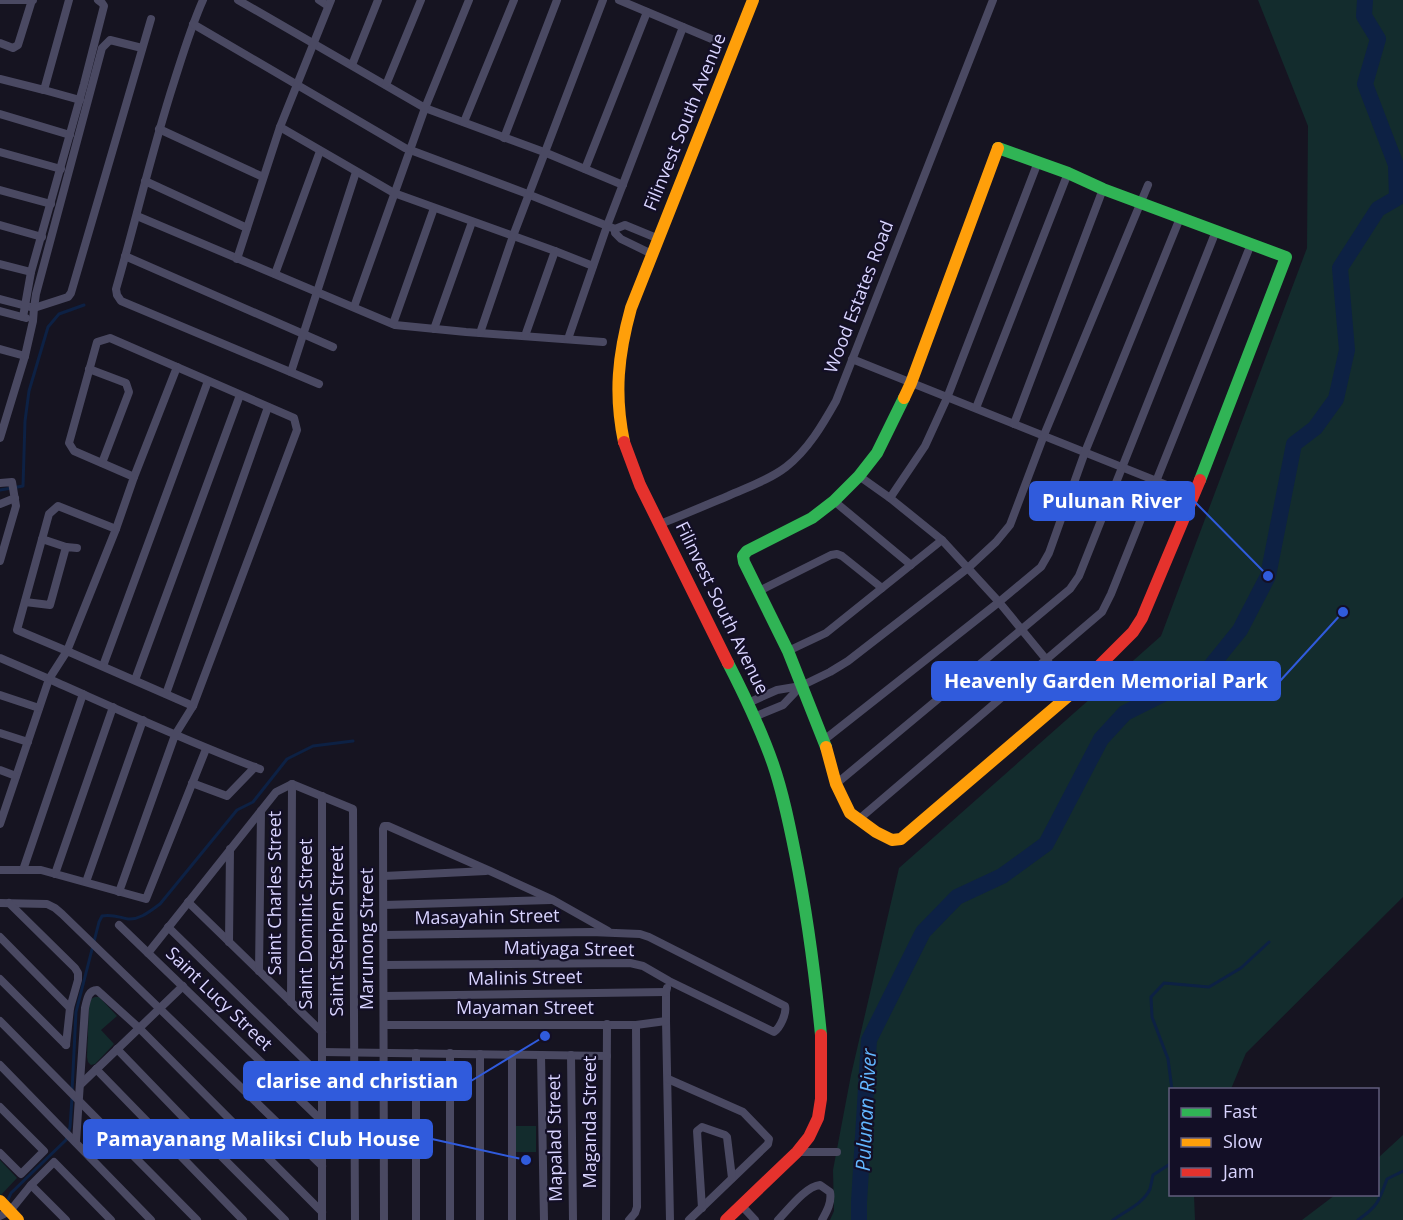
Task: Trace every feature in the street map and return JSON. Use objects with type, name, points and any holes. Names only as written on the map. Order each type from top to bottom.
[{"type":"street","points":[[0,0],[32,0],[18,45],[13,48],[0,43]]},
{"type":"street","points":[[44,90],[69,0]]},
{"type":"street","points":[[0,438],[25,357],[36,294],[89,84],[104,6],[98,0]]},
{"type":"street","points":[[203,0],[159,129],[116,289],[117,295],[121,301],[319,384]]},
{"type":"street","points":[[238,0],[425,108],[623,185]]},
{"type":"street","points":[[237,259],[280,127],[330,3],[318,0]]},
{"type":"street","points":[[352,65],[378,0]]},
{"type":"street","points":[[386,86],[421,0]]},
{"type":"street","points":[[354,307],[425,108],[469,0]]},
{"type":"street","points":[[464,123],[514,0]]},
{"type":"street","points":[[504,138],[557,0]]},
{"type":"street","points":[[480,333],[513,236],[603,0]]},
{"type":"street","points":[[618,0],[714,40]]},
{"type":"street","name":"Filinvest South Avenue","points":[[726,1220],[797,1152],[809,1137],[818,1118],[821,1100],[821,1040],[815,974],[789,822],[773,765],[748,703],[640,485],[626,448],[619,417],[617,383],[622,342],[632,308],[753,0]]},
{"type":"street","name":"Wood Estates Road","points":[[660,524],[755,484],[788,466],[807,446],[824,422],[836,401],[993,0]]},
{"type":"street","points":[[585,170],[647,12]]},
{"type":"street","points":[[0,299],[34,308],[68,297],[71,293],[151,19]]},
{"type":"street","points":[[193,24],[410,150],[611,227],[625,225],[659,238]]},
{"type":"street","points":[[568,339],[683,27]]},
{"type":"street","points":[[23,317],[32,272],[80,100],[89,84],[102,48],[110,40],[142,48]]},
{"type":"street","points":[[0,79],[80,100]]},
{"type":"street","points":[[0,114],[70,135]]},
{"type":"street","points":[[280,127],[394,194],[593,266]]},
{"type":"street","points":[[159,129],[263,177]]},
{"type":"street","points":[[998,148],[1068,173],[1103,189],[1286,257],[1194,496],[1142,618],[1133,632],[1072,692],[901,839],[892,840],[850,813],[836,784],[825,740],[788,651],[743,556],[747,550],[812,518],[834,501],[878,453],[911,383],[998,148]]},
{"type":"street","points":[[275,274],[320,151]]},
{"type":"street","points":[[0,152],[61,169]]},
{"type":"street","points":[[890,498],[925,446],[947,398],[1038,162]]},
{"type":"street","points":[[291,372],[356,172]]},
{"type":"street","points":[[976,408],[1068,173]]},
{"type":"street","points":[[146,181],[247,228]]},
{"type":"street","points":[[748,703],[777,690],[801,686],[848,661],[968,568],[996,542],[1010,525],[1044,435],[1148,185]]},
{"type":"street","points":[[0,189],[51,204]]},
{"type":"street","points":[[1014,424],[1103,189]]},
{"type":"street","points":[[393,324],[434,208]]},
{"type":"street","points":[[136,216],[393,324],[603,342]]},
{"type":"street","points":[[825,740],[1041,567],[1049,552],[1085,452],[1180,218]]},
{"type":"street","points":[[434,329],[472,222]]},
{"type":"street","points":[[0,225],[42,237]]},
{"type":"street","points":[[611,227],[621,238],[652,255]]},
{"type":"street","points":[[836,784],[1070,589],[1079,576],[1216,231]]},
{"type":"street","points":[[858,820],[1102,612],[1251,244]]},
{"type":"street","points":[[525,336],[555,251]]},
{"type":"street","points":[[125,256],[333,347]]},
{"type":"street","points":[[0,264],[32,272]]},
{"type":"street","points":[[0,311],[33,321]]},
{"type":"street","points":[[119,892],[175,735],[193,706],[297,430],[294,418],[110,338],[97,342],[69,443],[74,451],[134,477]]},
{"type":"street","points":[[0,349],[25,357]]},
{"type":"street","points":[[852,359],[1194,496]]},
{"type":"street","points":[[0,824],[3,807],[50,679],[68,651],[177,367]]},
{"type":"street","points":[[89,369],[126,383],[129,392],[102,463]]},
{"type":"street","points":[[103,666],[208,381]]},
{"type":"street","points":[[135,680],[240,394]]},
{"type":"street","points":[[166,694],[268,407]]},
{"type":"street","points":[[859,476],[942,540],[999,602],[1072,692]]},
{"type":"street","points":[[0,483],[12,482],[16,506],[2,544],[0,561]]},
{"type":"street","points":[[0,504],[13,491]]},
{"type":"street","points":[[834,501],[911,565]]},
{"type":"street","points":[[116,529],[58,506],[49,514],[17,630],[193,706]]},
{"type":"street","points":[[42,539],[77,548]]},
{"type":"street","points":[[788,651],[826,633],[942,540]]},
{"type":"street","points":[[25,602],[50,605],[66,547]]},
{"type":"street","points":[[759,591],[837,554],[882,588]]},
{"type":"street","points":[[0,658],[206,749],[257,768],[227,796],[192,783]]},
{"type":"street","points":[[754,717],[783,705],[801,686]]},
{"type":"street","points":[[0,694],[39,708]]},
{"type":"street","points":[[23,870],[83,694]]},
{"type":"street","points":[[55,874],[112,707]]},
{"type":"street","points":[[86,882],[143,720]]},
{"type":"street","points":[[0,733],[28,742]]},
{"type":"street","points":[[0,870],[41,870],[146,899],[206,749]]},
{"type":"street","points":[[0,770],[16,776]]},
{"type":"street","points":[[148,952],[276,792],[292,784],[322,796]]},
{"type":"street","name":"Saint Charles Street","points":[[291,1002],[292,784]]},
{"type":"street","name":"Saint Stephen Street","points":[[322,796],[353,809],[355,1220]]},
{"type":"street","name":"Saint Dominic Street","points":[[322,796],[322,1216]]},
{"type":"street","points":[[259,971],[261,811]]},
{"type":"street","name":"Marunong Street","points":[[384,1220],[384,826],[490,871]]},
{"type":"street","points":[[229,942],[230,849]]},
{"type":"street","points":[[384,876],[490,871],[553,900],[611,933]]},
{"type":"street","points":[[384,905],[553,900]]},
{"type":"street","points":[[188,902],[322,1032]]},
{"type":"street","points":[[4,903],[47,904],[55,908],[322,1166]]},
{"type":"street","points":[[0,979],[66,1045],[70,1008],[78,973],[4,903]]},
{"type":"street","name":"Saint Lucy Street","points":[[119,925],[322,1121]]},
{"type":"street","points":[[168,927],[322,1077]]},
{"type":"street","name":"Masayahin Street","points":[[384,935],[591,932],[640,934],[785,1006],[786,1011],[778,1030],[774,1032]]},
{"type":"street","points":[[0,937],[70,1008]]},
{"type":"street","name":"Matiyaga Street","points":[[384,965],[630,963],[643,966],[774,1032]]},
{"type":"street","points":[[669,981],[666,992],[666,1022],[670,1220]]},
{"type":"street","points":[[81,1084],[183,986]]},
{"type":"street","points":[[74,1140],[81,1084],[85,1008],[90,993],[97,990],[139,1028],[322,1216]]},
{"type":"street","name":"Malinis Street","points":[[384,996],[666,992]]},
{"type":"street","points":[[0,1021],[197,1220]]},
{"type":"street","name":"Mayaman Street","points":[[384,1025],[666,1022]]},
{"type":"street","name":"Maganda Street","points":[[606,1220],[607,1024]]},
{"type":"street","points":[[629,1220],[637,1207],[636,1024]]},
{"type":"street","points":[[117,1049],[285,1220]]},
{"type":"street","points":[[322,1052],[607,1056]]},
{"type":"street","points":[[416,1053],[416,1220]]},
{"type":"street","points":[[450,1053],[450,1220]]},
{"type":"street","points":[[480,1054],[480,1220]]},
{"type":"street","points":[[512,1054],[512,1220]]},
{"type":"street","points":[[541,1055],[544,1220]]},
{"type":"street","name":"Mapalad Street","points":[[571,1055],[573,1220]]},
{"type":"street","points":[[0,1065],[151,1220]]},
{"type":"street","points":[[96,1069],[243,1220]]},
{"type":"street","points":[[668,1079],[743,1112],[769,1139],[768,1144],[689,1220]]},
{"type":"street","points":[[0,1107],[44,1151],[21,1174],[0,1153]]},
{"type":"street","points":[[702,1208],[697,1131],[699,1128],[702,1127],[727,1137],[732,1178]]},
{"type":"street","points":[[797,1152],[837,1152]]},
{"type":"street","points":[[7,1211],[54,1162],[111,1220]]},
{"type":"street","points":[[31,1185],[66,1220]]},
{"type":"street","points":[[778,1220],[816,1185],[830,1192],[831,1197],[822,1220]]},
{"type":"street","points":[[741,1205],[755,1220]]},
{"type":"green space","points":[[1258,0],[1403,0],[1403,897],[1246,1053],[1231,1088],[1169,1088],[1169,1196],[1194,1196],[1195,1220],[830,1220],[834,1211],[833,1170],[851,1075],[899,868],[1161,636],[1307,248],[1308,126]]},
{"type":"green space","points":[[99,997],[117,1016],[101,1030],[114,1044],[95,1064],[91,1065],[87,1057],[89,1006],[91,999]]},
{"type":"green space","points":[[514,1126],[536,1126],[536,1152],[514,1152]]},
{"type":"green space","points":[[1403,1135],[1403,1220],[1302,1220],[1334,1196],[1379,1196],[1379,1157]]},
{"type":"green space","points":[[0,1160],[17,1178],[0,1196]]},
{"type":"waterway","name":"Pulunan River","points":[[859,1220],[869,1040],[923,932],[957,897],[1002,876],[1046,844],[1101,739],[1125,713],[1202,677],[1240,630],[1268,576],[1294,444],[1315,428],[1336,399],[1347,350],[1340,268],[1378,209],[1397,198],[1396,165],[1365,84],[1378,39],[1364,16],[1365,0]]},
{"type":"waterway","points":[[0,490],[23,486],[25,421],[29,391],[48,327],[59,314],[84,305]]},
{"type":"waterway","points":[[72,1091],[76,1012],[102,916],[132,919],[141,917],[160,904],[237,810],[253,802],[287,759],[313,746],[353,741]]},
{"type":"waterway","points":[[1172,1088],[1168,1059],[1152,1017],[1151,997],[1164,983],[1209,987],[1241,968],[1269,942]]},
{"type":"waterway","points":[[6,1204],[11,1193],[66,1140],[70,1127],[72,1098]]},
{"type":"waterway","points":[[1113,1220],[1143,1199],[1150,1189],[1153,1175],[1169,1165]]},
{"type":"waterway","points":[[1358,1220],[1377,1202],[1387,1179],[1403,1171]]},
{"type":"traffic: fast","points":[[998,148],[1286,257],[1200,480]]},
{"type":"traffic: fast","points":[[826,747],[788,651],[743,556],[747,551],[812,518],[834,501],[859,476],[877,453],[904,398]]},
{"type":"traffic: fast","points":[[728,663],[747,700],[773,764],[783,797],[803,898],[821,1035]]},
{"type":"traffic: slow","points":[[624,442],[618,391],[620,358],[631,308],[753,0]]},
{"type":"traffic: slow","points":[[904,398],[998,148]]},
{"type":"traffic: slow","points":[[826,747],[836,784],[850,813],[876,832],[892,840],[901,839],[1089,676]]},
{"type":"traffic: slow","points":[[0,1201],[18,1220]]},
{"type":"traffic: jam","points":[[624,442],[640,485],[728,663]]},
{"type":"traffic: jam","points":[[1089,676],[1133,632],[1142,618],[1200,480]]},
{"type":"traffic: jam","points":[[726,1220],[797,1152],[809,1137],[818,1118],[821,1099],[821,1035]]},
{"type":"place","name":"Pulunan River","points":[[1268,576]]},
{"type":"place","name":"Heavenly Garden Memorial Park","points":[[1343,612]]},
{"type":"place","name":"clarise and christian","points":[[545,1036]]},
{"type":"place","name":"Pamayanang Maliksi Club House","points":[[526,1160]]}]
